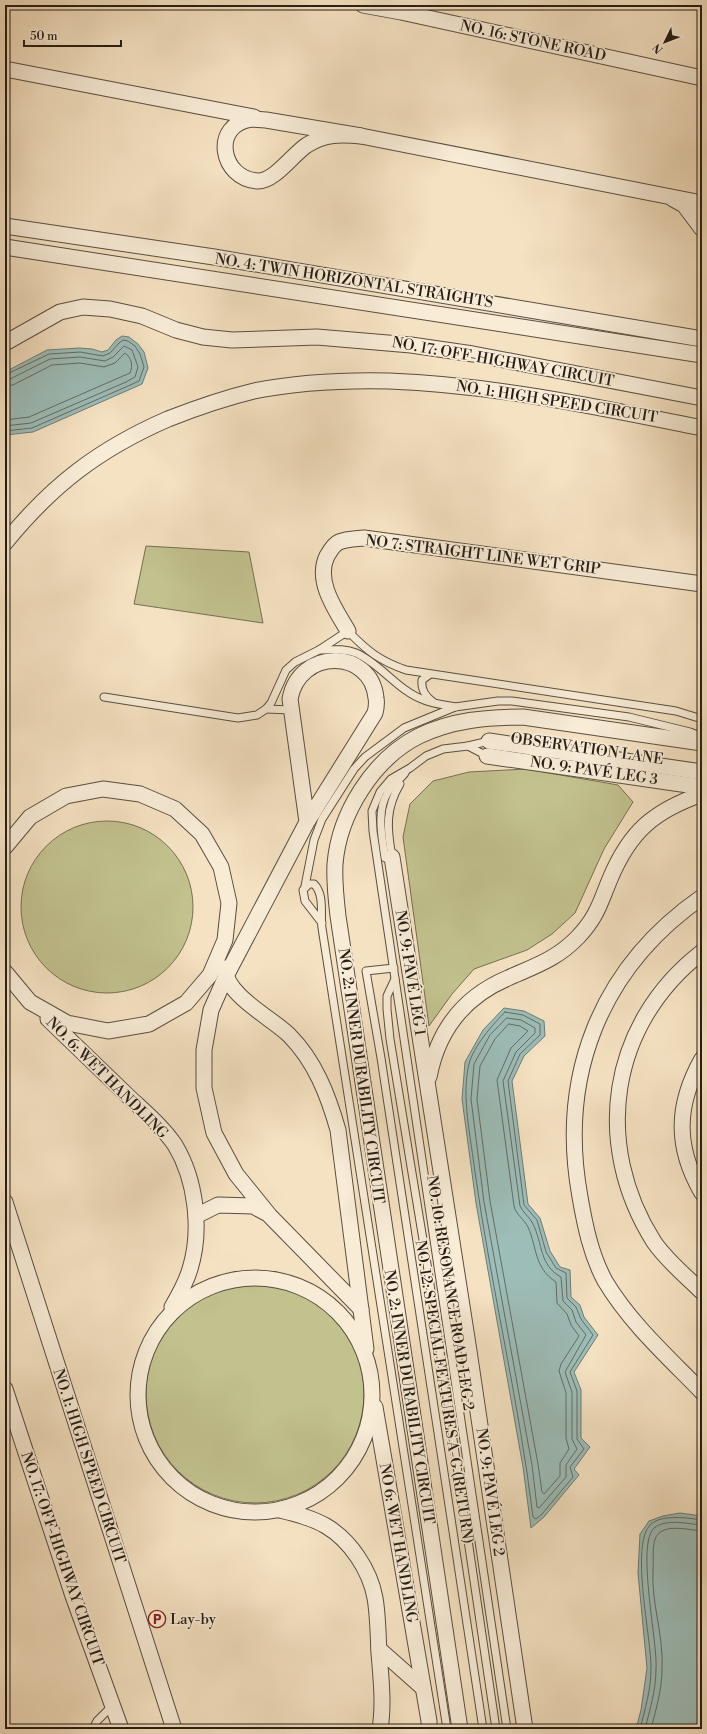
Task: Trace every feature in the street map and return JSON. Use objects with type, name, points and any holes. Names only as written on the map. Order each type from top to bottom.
[{"type":"street","name":"NO. 16: STONE ROAD","points":[[363,5],[402,12],[702,78]]},
{"type":"street","points":[[5,68],[266,120],[360,136],[702,203]]},
{"type":"street","points":[[266,120],[252,119],[241,121],[231,130],[225,143],[225,154],[231,166],[239,174],[251,180],[270,178],[300,151],[318,141],[339,134],[360,136]]},
{"type":"street","points":[[639,190],[676,200],[690,212],[702,229]]},
{"type":"street","name":"NO. 4: TWIN HORIZONTAL STRAIGHTS","points":[[5,226],[214,258],[702,339]]},
{"type":"street","name":"NO. 4: TWIN HORIZONTAL STRAIGHTS","points":[[5,247],[702,355]]},
{"type":"street","name":"NO. 17: OFF-HIGHWAY CIRCUIT","points":[[5,343],[60,312],[83,307],[110,309],[142,316],[176,330],[203,338],[232,340],[317,337],[411,345],[473,354],[702,398]]},
{"type":"street","name":"NO. 1: HIGH SPEED CIRCUIT","points":[[5,543],[41,502],[66,479],[111,447],[130,436],[188,411],[220,400],[254,391],[325,382],[368,381],[459,385],[549,398],[702,428]]},
{"type":"street","name":"NO 7: STRAIGHT LINE WET GRIP","points":[[348,631],[329,596],[324,582],[323,569],[329,552],[337,543],[364,538],[702,584]]},
{"type":"street","points":[[307,822],[291,710],[290,700],[292,689],[299,678],[317,663],[326,660],[337,660],[360,668],[368,678],[374,688],[376,699],[375,713],[307,822],[226,976],[211,1010],[204,1050],[204,1088],[214,1133],[236,1174],[270,1216],[361,1308]]},
{"type":"street","name":"NO. 2: INNER DURABILITY CIRCUIT","points":[[460,1729],[366,1113],[338,916],[335,879],[339,842],[352,806],[362,788],[375,773],[403,747],[418,737],[454,724],[474,719],[493,717],[523,717],[702,743]]},
{"type":"street","points":[[488,748],[702,772]]},
{"type":"street","name":"NO. 9: PAVÉ LEG 3","points":[[488,748],[702,787]]},
{"type":"street","points":[[5,847],[30,817],[66,796],[103,789],[140,794],[174,809],[202,834],[221,867],[229,903],[225,940],[226,976],[233,988],[290,1036],[312,1064],[328,1096],[338,1130],[368,1358]]},
{"type":"street","points":[[427,1088],[433,1059],[440,1041],[452,1018],[469,1001],[489,986],[539,965],[562,953],[590,922],[601,904],[619,858],[632,838],[648,822],[664,810],[702,794]]},
{"type":"street","name":"NO. 9: PAVÉ LEG 1","points":[[388,857],[427,1088]]},
{"type":"street","name":"NO. 10: RESONANCE ROAD LEG 2","points":[[388,857],[515,1729]]},
{"type":"street","points":[[702,897],[673,920],[645,947],[622,976],[603,1008],[582,1062],[575,1101],[573,1136],[575,1171],[585,1226],[594,1257],[605,1280],[628,1314],[702,1392]]},
{"type":"street","points":[[5,972],[30,1002],[67,1023],[108,1031],[149,1024],[186,1003],[210,975],[225,940]]},
{"type":"street","points":[[702,952],[665,986],[642,1022],[632,1043],[621,1082],[617,1123],[618,1147],[622,1167],[632,1197],[644,1225],[667,1257],[702,1292]]},
{"type":"street","name":"NO. 6: WET HANDLING","points":[[30,1002],[157,1124],[174,1145],[185,1166],[192,1192],[196,1216],[196,1240],[191,1268],[183,1288],[167,1315]]},
{"type":"street","points":[[702,1059],[693,1075],[685,1097],[682,1137],[685,1156],[702,1193]]},
{"type":"street","name":"NO. 9: PAVÉ LEG 2","points":[[427,1088],[469,1351],[525,1729]]},
{"type":"street","name":"NO. 1: HIGH SPEED CIRCUIT","points":[[5,1202],[174,1729]]},
{"type":"street","points":[[196,1216],[218,1205],[253,1206],[270,1216]]},
{"type":"street","name":"NO 6: WET HANDLING","points":[[373,1398],[365,1439],[343,1474],[314,1497],[280,1510],[243,1512],[207,1503],[176,1482],[153,1453],[139,1419],[137,1382],[147,1346],[167,1315],[199,1290],[239,1277],[280,1279],[318,1294],[348,1322],[368,1358],[373,1398],[429,1726]]},
{"type":"street","name":"NO. 17: OFF-HIGHWAY CIRCUIT","points":[[5,1389],[46,1520],[121,1729]]},
{"type":"street","name":"NO 6: WET HANDLING","points":[[280,1510],[311,1519],[327,1527],[345,1542],[359,1560],[367,1574],[375,1597],[382,1706],[380,1729]]},
{"type":"street","points":[[379,1649],[423,1688]]},
{"type":"lane","points":[[104,697],[238,718],[257,715],[266,709],[271,703],[286,670],[295,662],[319,650],[348,631],[370,653],[381,660],[406,670],[429,675],[676,711],[702,719]]},
{"type":"lane","points":[[319,650],[342,650],[356,653],[412,694],[425,701],[455,707]]},
{"type":"lane","points":[[429,675],[422,680],[421,687],[424,693],[433,702]]},
{"type":"lane","points":[[322,923],[305,900],[303,890],[314,840],[322,820],[354,769],[381,744],[404,728],[455,707],[498,701],[512,701],[629,718],[690,732],[702,737]]},
{"type":"lane","points":[[266,709],[291,710]]},
{"type":"lane","points":[[468,746],[488,748]]},
{"type":"lane","points":[[468,746],[488,748]]},
{"type":"lane","name":"OBSERVATION LANE","points":[[507,1729],[373,831],[372,811],[380,792],[391,779],[410,768],[426,756],[443,749],[468,746],[489,747],[702,779]]},
{"type":"lane","points":[[388,857],[389,808],[394,794],[410,768]]},
{"type":"lane","points":[[305,886],[314,884],[318,888],[321,900],[322,923],[447,1729]]},
{"type":"lane","name":"NO. 12: SPECIAL FEATURES A-G (RETURN)","points":[[394,968],[366,971],[381,1058],[483,1729]]},
{"type":"lane","points":[[395,978],[387,996],[390,1039],[427,1264],[496,1729]]},
{"type":"lane","points":[[93,1729],[112,1706]]},
{"type":"green space","points":[[146,546],[249,552],[263,623],[134,604]]},
{"type":"green space","points":[[526,769],[618,785],[633,802],[604,849],[575,913],[552,934],[527,950],[474,969],[452,994],[429,1026],[403,837],[410,804],[433,781],[469,772]]},
{"type":"green space","points":[[99,821],[115,821],[132,824],[148,831],[162,840],[174,852],[183,866],[190,882],[193,907],[192,924],[187,940],[174,962],[162,974],[148,983],[132,990],[115,993],[99,993],[82,990],[66,983],[52,974],[40,962],[31,948],[24,932],[21,915],[21,899],[24,882],[31,866],[40,852],[52,840],[66,831],[82,824]]},
{"type":"green space","points":[[255,1285],[276,1287],[297,1293],[316,1303],[332,1317],[346,1333],[356,1352],[362,1373],[364,1394],[362,1415],[356,1436],[346,1455],[332,1471],[316,1485],[297,1495],[276,1501],[255,1503],[234,1501],[213,1495],[194,1485],[178,1471],[164,1455],[154,1436],[148,1415],[146,1394],[148,1373],[154,1352],[164,1333],[178,1317],[194,1303],[213,1293],[234,1287]]},
{"type":"water","points":[[122,336],[129,337],[138,344],[144,352],[148,368],[142,384],[33,432],[5,435],[5,372],[47,350],[80,348],[102,352],[108,350],[116,340]]},
{"type":"water","points":[[504,1008],[524,1011],[544,1021],[545,1036],[524,1056],[512,1081],[528,1204],[540,1218],[550,1251],[560,1267],[570,1270],[571,1297],[580,1305],[584,1317],[598,1335],[574,1372],[581,1390],[581,1438],[590,1447],[574,1469],[579,1475],[544,1517],[531,1528],[523,1467],[476,1203],[462,1099],[465,1062],[483,1030]]},
{"type":"water","points":[[680,1513],[702,1516],[702,1729],[636,1729],[641,1710],[647,1668],[638,1573],[640,1534],[649,1521],[663,1516]]},
{"type":"place","name":"Lay-by","points":[[157,1619]]}]
